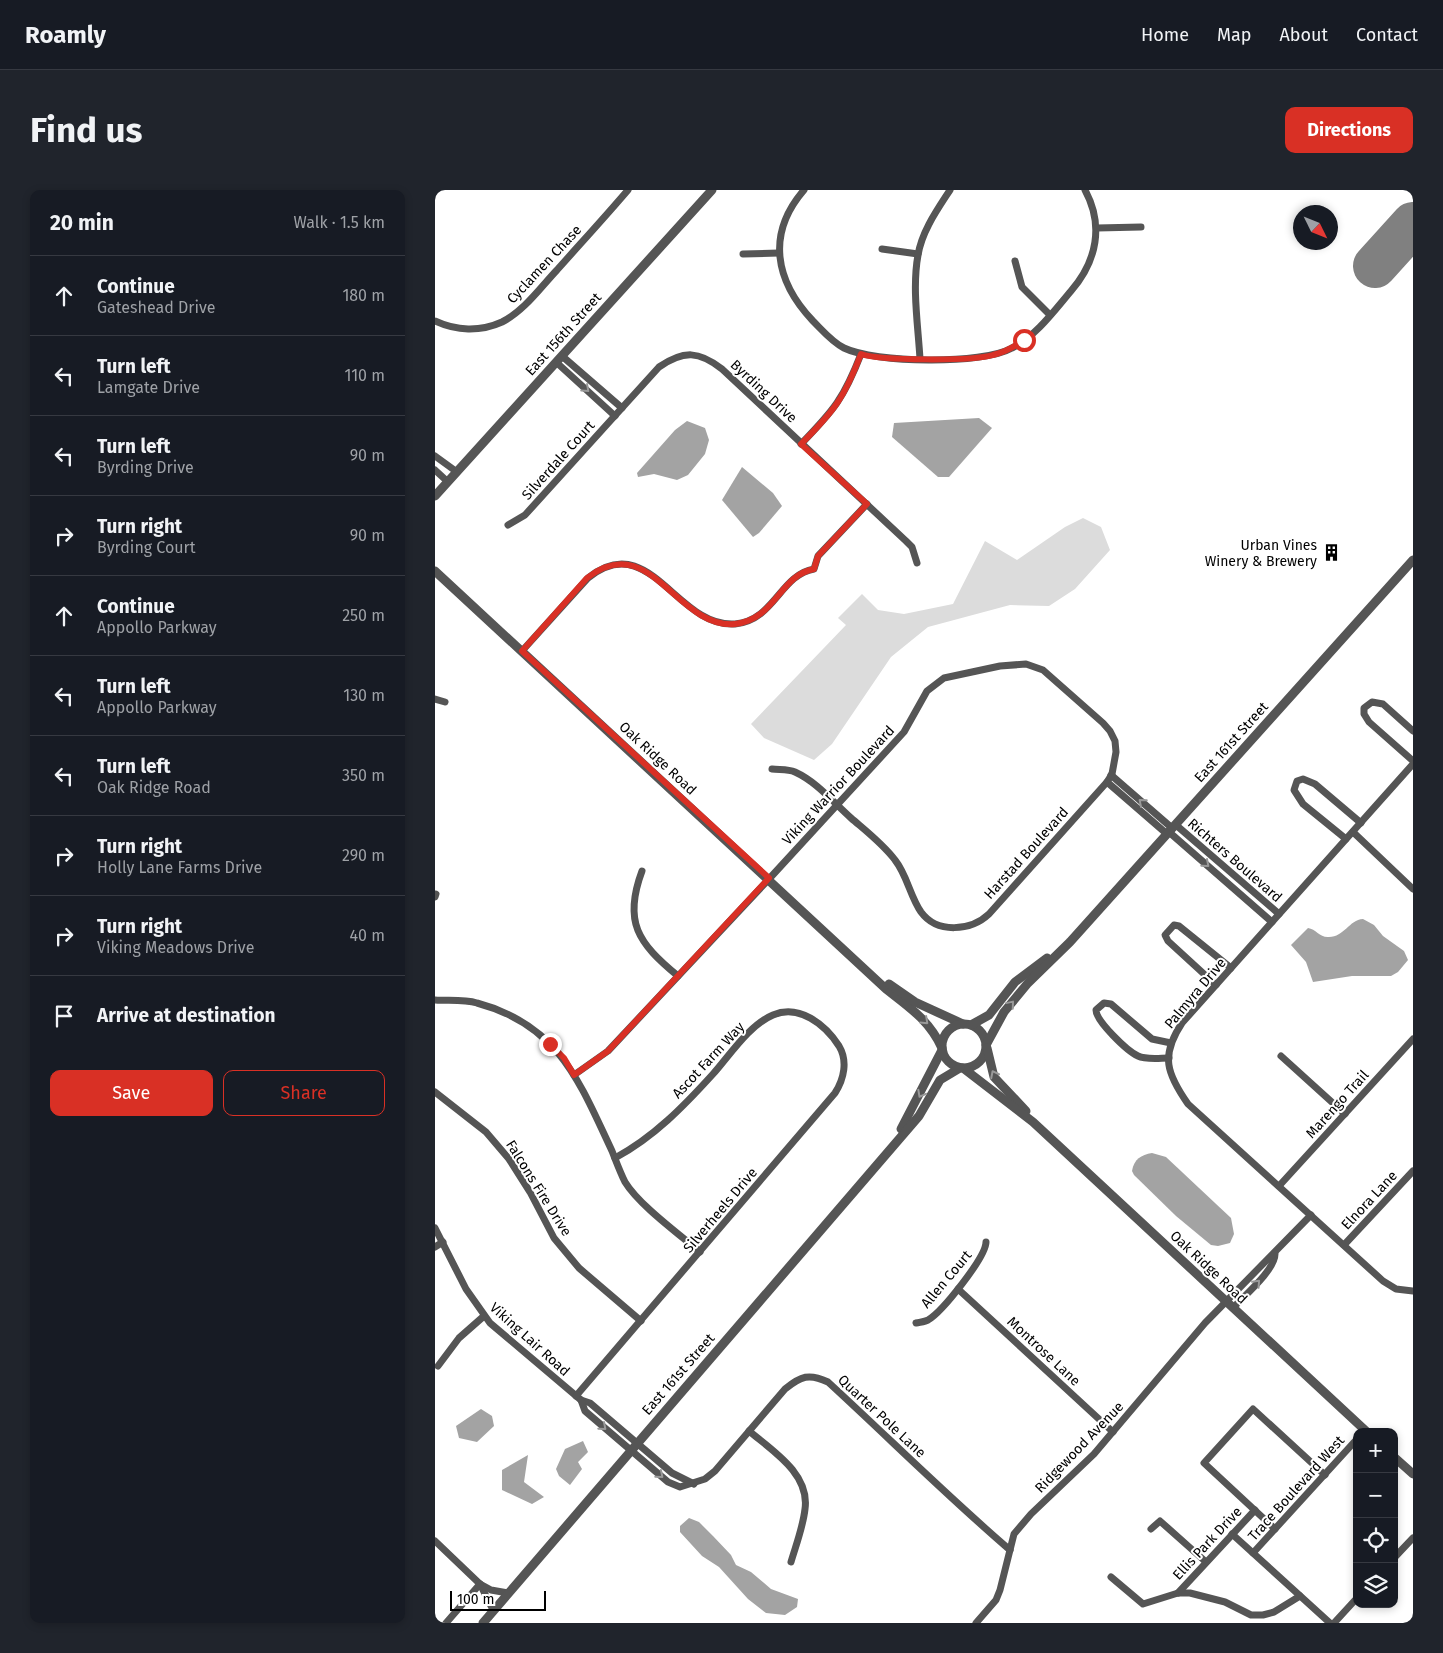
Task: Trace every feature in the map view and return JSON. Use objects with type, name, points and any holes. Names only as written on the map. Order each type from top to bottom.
[{"type":"street","name":"Cyclamen Chase","points":[[435,322],[457,329],[477,329],[493,326],[510,318],[533,296],[629,190]]},
{"type":"street","name":"East 156th Street","points":[[435,496],[712,190]]},
{"type":"street","points":[[804,190],[785,218],[779,253],[784,280],[801,309],[831,340],[861,354],[920,359],[991,356],[1012,348],[1050,315],[1079,282],[1094,253],[1097,228],[1092,203],[1085,190]]},
{"type":"street","points":[[920,359],[917,300],[918,254],[927,227],[950,190]]},
{"type":"street","points":[[1097,228],[1141,227]]},
{"type":"street","points":[[882,249],[918,254]]},
{"type":"street","points":[[743,254],[779,253]]},
{"type":"street","points":[[1015,261],[1022,287],[1050,315]]},
{"type":"street","name":"Byrding Drive","points":[[622,408],[659,366],[671,359],[686,354],[709,359],[722,368],[912,547],[917,562]]},
{"type":"street","points":[[801,444],[833,411],[844,395],[861,354]]},
{"type":"street","points":[[559,359],[622,408]]},
{"type":"street","points":[[559,359],[615,416]]},
{"type":"street","name":"Silverdale Court","points":[[508,525],[525,514],[622,408]]},
{"type":"street","points":[[435,456],[457,472]]},
{"type":"street","points":[[435,470],[448,482]]},
{"type":"street","points":[[522,651],[587,578],[606,568],[628,565],[644,569],[703,618],[734,624],[750,620],[764,612],[802,572],[814,569],[818,556],[867,504]]},
{"type":"street","name":"East 161st Street","points":[[986,1046],[1004,1012],[1028,983],[1070,942],[1413,560]]},
{"type":"street","name":"Oak Ridge Road","points":[[435,571],[930,1026],[942,1049]]},
{"type":"street","name":"Viking Warrior Boulevard","points":[[574,1075],[608,1051],[904,732],[927,691],[944,678],[1000,666],[1026,664]]},
{"type":"street","name":"Harstad Boulevard","points":[[836,804],[896,862],[921,912],[937,923],[957,929],[981,922],[1107,782],[1111,775],[1116,752],[1115,741],[1103,723],[1043,670],[1026,664]]},
{"type":"street","points":[[435,699],[445,702]]},
{"type":"street","points":[[1413,731],[1379,702],[1372,702],[1364,708],[1364,714],[1369,722],[1413,763]]},
{"type":"street","name":"Palmyra Drive","points":[[1413,763],[1182,1022],[1171,1043],[1169,1058],[1173,1082],[1188,1104],[1383,1281],[1402,1290],[1413,1290]]},
{"type":"street","points":[[772,769],[792,771],[810,780],[836,804]]},
{"type":"street","points":[[1111,775],[1171,830]]},
{"type":"street","points":[[1346,840],[1303,804],[1294,790],[1297,781],[1303,779],[1315,784],[1361,823]]},
{"type":"street","points":[[1107,782],[1171,830]]},
{"type":"street","name":"Richters Boulevard","points":[[1171,830],[1279,914]]},
{"type":"street","name":"Richters Boulevard","points":[[1171,830],[1271,922]]},
{"type":"street","points":[[1353,832],[1413,888]]},
{"type":"street","points":[[642,871],[633,894],[641,938],[655,957],[678,976]]},
{"type":"street","points":[[1216,985],[1168,941],[1165,935],[1167,931],[1174,926],[1179,926],[1231,968]]},
{"type":"street","name":"East 161st Street","points":[[967,1024],[989,1015],[1015,982],[1070,942]]},
{"type":"street","name":"Oak Ridge Road","points":[[863,965],[915,1002],[967,1024]]},
{"type":"street","points":[[435,1000],[475,1002],[506,1013],[531,1027],[550,1044],[564,1058],[574,1075],[631,1190],[700,1252]]},
{"type":"street","points":[[1169,1058],[1137,1056],[1104,1026],[1099,1020],[1096,1010],[1104,1003],[1111,1004],[1152,1039],[1171,1043]]},
{"type":"street","name":"Ascot Farm Way","points":[[615,1158],[637,1145],[674,1114],[747,1035],[771,1016],[781,1012],[799,1013],[811,1018],[825,1029]]},
{"type":"street","points":[[967,1024],[982,1033],[986,1046],[981,1061],[975,1065],[962,1068],[947,1061],[942,1049],[945,1034],[950,1028],[967,1024]]},
{"type":"street","name":"Silverheels Drive","points":[[578,1398],[841,1084],[844,1058],[836,1041],[825,1029]]},
{"type":"street","name":"Marengo Trail","points":[[1279,1186],[1413,1039]]},
{"type":"street","name":"Oak Ridge Road","points":[[986,1046],[994,1078],[1028,1113],[1033,1122]]},
{"type":"street","name":"East 161st Street","points":[[893,1143],[942,1049]]},
{"type":"street","points":[[1281,1056],[1345,1114]]},
{"type":"street","name":"East 161st Street","points":[[483,1623],[893,1143],[919,1116],[940,1080],[962,1068]]},
{"type":"street","name":"Oak Ridge Road","points":[[962,1068],[1033,1122],[1362,1428]]},
{"type":"street","name":"Falcons Fire Drive","points":[[435,1092],[486,1132],[509,1159],[530,1192],[554,1238],[579,1268],[641,1321]]},
{"type":"street","name":"Elnora Lane","points":[[1344,1245],[1413,1171]]},
{"type":"street","points":[[1233,1308],[1269,1270],[1275,1260],[1275,1254],[1311,1215]]},
{"type":"street","name":"Viking Lair Road","points":[[435,1228],[466,1289],[484,1316],[578,1398],[590,1403],[637,1442]]},
{"type":"street","points":[[435,1247],[443,1242]]},
{"type":"street","name":"Allen Court","points":[[916,1323],[927,1321],[958,1289],[982,1257],[986,1242]]},
{"type":"street","name":"Ridgewood Avenue","points":[[976,1623],[996,1600],[1001,1590],[1014,1534],[1113,1432],[1189,1341],[1268,1258],[1275,1254]]},
{"type":"street","name":"Montrose Lane","points":[[958,1289],[1113,1432]]},
{"type":"street","points":[[438,1366],[459,1338],[484,1316]]},
{"type":"street","name":"Quarter Pole Lane","points":[[694,1484],[715,1471],[785,1389],[798,1378],[816,1376],[835,1389],[891,1439],[948,1496],[1010,1550]]},
{"type":"street","points":[[578,1398],[585,1411],[668,1482],[680,1487],[694,1484]]},
{"type":"street","points":[[1275,1529],[1204,1463],[1253,1409],[1325,1475]]},
{"type":"street","points":[[749,1431],[791,1467],[800,1481],[804,1494],[805,1508],[791,1562]]},
{"type":"street","points":[[637,1442],[672,1473],[694,1484]]},
{"type":"street","name":"Trace Boulevard West","points":[[1253,1553],[1353,1444]]},
{"type":"street","points":[[1398,1461],[1413,1474]]},
{"type":"street","name":"Ellis Park Drive","points":[[1178,1593],[1255,1510]]},
{"type":"street","points":[[1151,1529],[1160,1521],[1206,1562]]},
{"type":"street","points":[[1232,1534],[1332,1623],[1353,1602]]},
{"type":"street","points":[[1398,1554],[1413,1538]]},
{"type":"street","points":[[435,1541],[480,1584],[493,1610]]},
{"type":"street","points":[[1111,1577],[1143,1604],[1178,1593],[1190,1593],[1211,1598],[1251,1614],[1263,1615],[1300,1596]]},
{"type":"street","points":[[480,1584],[508,1593]]},
{"type":"street","points":[[446,1623],[480,1584]]},
{"type":"shaded area","points":[[979,418],[992,428],[949,477],[938,477],[892,437],[894,423]]},
{"type":"shaded area","points":[[687,421],[705,428],[709,440],[705,454],[688,475],[677,480],[654,474],[638,477],[637,473],[675,430]]},
{"type":"shaded area","points":[[742,467],[773,493],[782,506],[759,533],[753,537],[722,500]]},
{"type":"shaded area","points":[[1083,518],[1101,527],[1110,550],[1075,589],[1049,606],[1010,605],[928,627],[891,657],[832,744],[814,760],[764,738],[751,724],[846,625],[838,618],[862,594],[878,610],[904,614],[953,604],[985,541],[1017,560],[1065,527]]},
{"type":"shaded area","points":[[1363,919],[1374,925],[1383,936],[1404,951],[1408,960],[1398,972],[1391,976],[1352,976],[1313,982],[1306,962],[1291,945],[1308,928],[1329,937],[1343,932],[1354,922]]},
{"type":"shaded area","points":[[1152,1153],[1166,1157],[1231,1218],[1234,1234],[1230,1243],[1218,1246],[1211,1245],[1176,1216],[1134,1175],[1132,1171],[1136,1161],[1141,1156]]},
{"type":"shaded area","points":[[481,1409],[492,1416],[494,1426],[477,1442],[459,1438],[456,1426]]},
{"type":"shaded area","points":[[583,1441],[588,1452],[578,1462],[582,1469],[570,1485],[559,1476],[556,1469],[565,1449]]},
{"type":"shaded area","points":[[528,1455],[524,1482],[544,1497],[532,1504],[502,1490],[502,1470]]},
{"type":"shaded area","points":[[689,1518],[699,1522],[731,1555],[736,1565],[751,1572],[771,1589],[798,1599],[797,1607],[785,1615],[766,1613],[748,1599],[719,1567],[702,1556],[680,1532],[680,1526]]},
{"type":"runway","points":[[1375,266],[1413,224]]},
{"type":"place","name":"Urban Vines Winery & Brewery","points":[[1331,553]]},
{"type":"route","points":[[550,1044],[564,1058],[574,1075],[608,1051],[769,878],[522,651],[587,578],[599,570],[613,566],[628,565],[644,569],[703,618],[734,624],[757,617],[769,608],[792,580],[802,572],[814,569],[815,560],[818,556],[867,504],[801,444],[833,411],[844,395],[861,354],[897,359],[991,356],[1012,348],[1024,340]]}]
